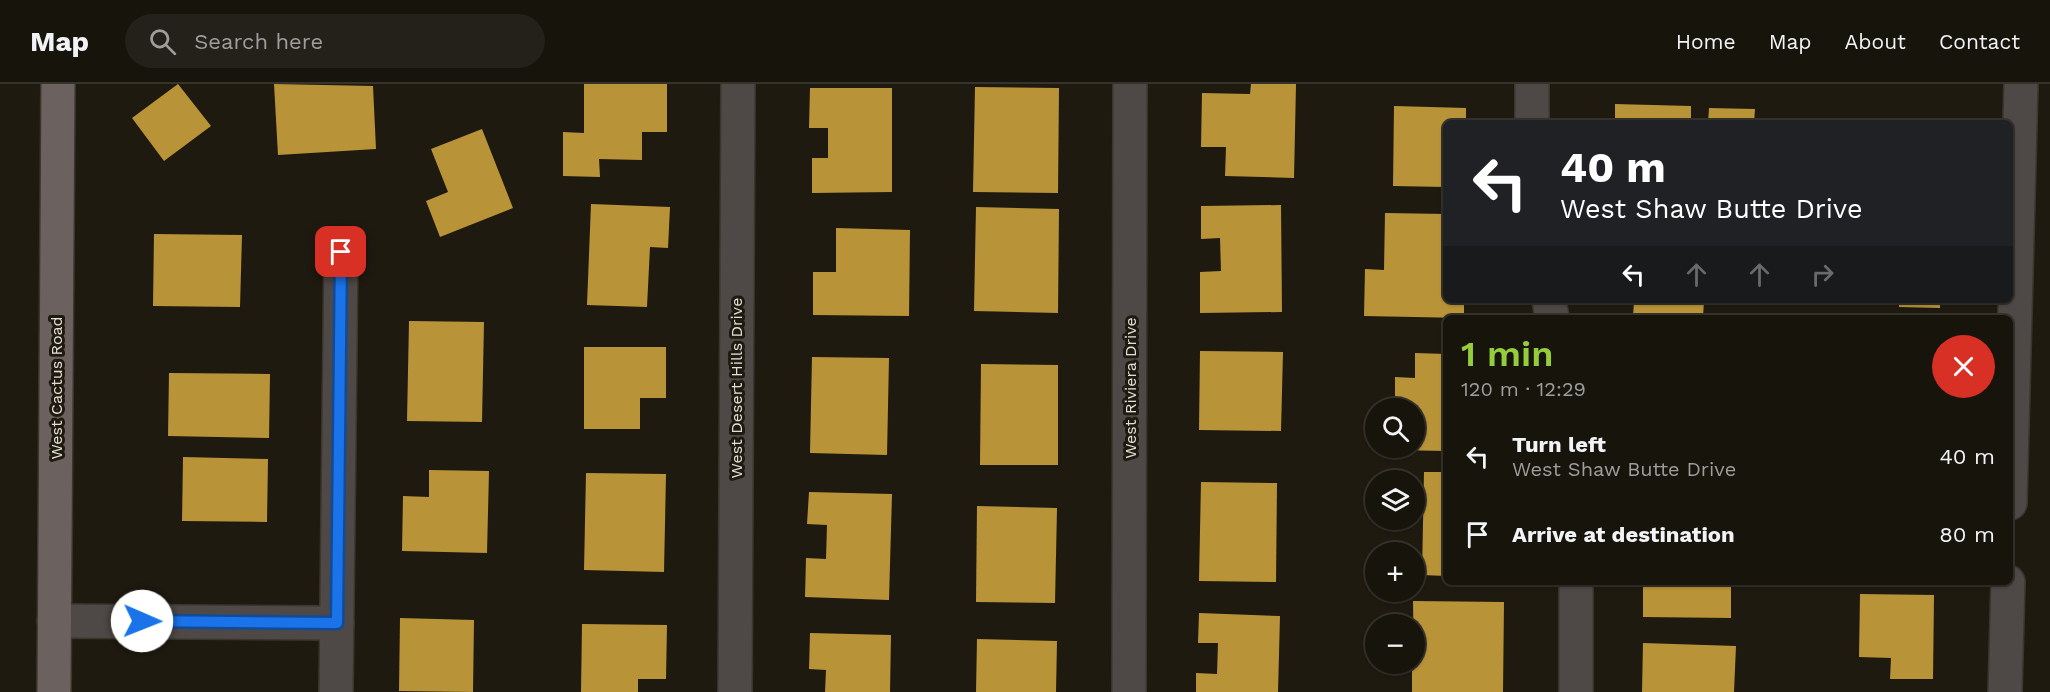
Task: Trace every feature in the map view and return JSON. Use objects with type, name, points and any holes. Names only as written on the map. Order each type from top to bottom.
[{"type":"main road","name":"West Cactus Road","points":[[54,692],[58,84]]},
{"type":"street","name":"West Desert Hills Drive","points":[[735,692],[738,84]]},
{"type":"street","name":"West Riviera Drive","points":[[1129,692],[1130,84]]},
{"type":"street","points":[[1532,84],[1532,120]]},
{"type":"street","points":[[2013,389],[2021,84]]},
{"type":"street","points":[[336,692],[341,252]]},
{"type":"street","points":[[1576,585],[1576,692]]},
{"type":"street","points":[[2005,692],[2008,585]]},
{"type":"street","points":[[54,621],[337,623]]},
{"type":"building","points":[[178,84],[211,126],[164,161],[132,118]]},
{"type":"building","points":[[274,84],[373,86],[376,149],[278,155]]},
{"type":"building","points":[[584,84],[667,84],[667,132],[642,132],[642,160],[599,159],[600,177],[563,176],[563,132],[584,133]]},
{"type":"building","points":[[1251,84],[1296,84],[1294,178],[1225,176],[1226,147],[1201,147],[1202,93],[1250,94]]},
{"type":"building","points":[[975,87],[1059,88],[1058,193],[973,192]]},
{"type":"building","points":[[810,88],[892,88],[892,192],[812,193],[812,158],[828,158],[828,128],[809,128]]},
{"type":"building","points":[[1615,104],[1691,106],[1691,120],[1615,120]]},
{"type":"building","points":[[1394,106],[1466,108],[1466,120],[1443,120],[1443,187],[1393,186]]},
{"type":"building","points":[[1709,108],[1755,109],[1754,120],[1708,120]]},
{"type":"building","points":[[482,129],[513,208],[440,237],[426,201],[448,192],[431,149]]},
{"type":"building","points":[[591,204],[670,207],[668,248],[650,247],[647,307],[587,305]]},
{"type":"building","points":[[1281,205],[1282,312],[1200,313],[1200,272],[1221,271],[1220,238],[1201,239],[1201,206]]},
{"type":"building","points":[[976,207],[1059,209],[1058,313],[974,311]]},
{"type":"building","points":[[1385,213],[1443,214],[1443,303],[1464,303],[1464,315],[1443,315],[1443,318],[1364,316],[1365,269],[1384,270]]},
{"type":"building","points":[[836,228],[910,230],[909,316],[813,315],[813,272],[836,272]]},
{"type":"building","points":[[154,234],[242,235],[240,307],[153,306]]},
{"type":"building","points":[[1634,303],[1704,303],[1703,315],[1633,315]]},
{"type":"building","points":[[1899,303],[1940,303],[1940,308],[1899,307]]},
{"type":"building","points":[[409,321],[484,322],[482,422],[407,421]]},
{"type":"building","points":[[584,347],[666,347],[666,398],[640,398],[640,429],[584,429]]},
{"type":"building","points":[[1200,351],[1283,352],[1281,431],[1199,430]]},
{"type":"building","points":[[1415,353],[1443,354],[1443,451],[1425,451],[1425,398],[1395,398],[1395,377],[1415,378]]},
{"type":"building","points":[[812,357],[889,358],[887,455],[810,453]]},
{"type":"building","points":[[981,364],[1058,365],[1058,465],[980,465]]},
{"type":"building","points":[[169,373],[270,374],[269,438],[168,436]]},
{"type":"building","points":[[183,457],[268,459],[267,522],[182,521]]},
{"type":"building","points":[[429,470],[489,471],[487,553],[402,551],[403,496],[429,497]]},
{"type":"building","points":[[1425,472],[1443,472],[1443,576],[1425,575],[1425,542],[1423,542],[1423,530],[1425,530]]},
{"type":"building","points":[[586,473],[666,474],[664,572],[584,570]]},
{"type":"building","points":[[1201,482],[1277,483],[1276,582],[1199,581]]},
{"type":"building","points":[[809,492],[892,494],[889,600],[805,597],[806,558],[826,559],[827,525],[807,524]]},
{"type":"building","points":[[977,506],[1057,508],[1055,603],[976,602]]},
{"type":"building","points":[[1643,585],[1731,585],[1731,618],[1643,617]]},
{"type":"building","points":[[1860,594],[1934,595],[1933,679],[1890,679],[1891,658],[1859,657]]},
{"type":"building","points":[[1413,602],[1504,602],[1503,692],[1412,692],[1412,674],[1425,674],[1425,614],[1413,614]]},
{"type":"building","points":[[1199,613],[1280,616],[1278,692],[1196,692],[1196,673],[1217,674],[1218,643],[1198,643]]},
{"type":"building","points":[[400,618],[474,620],[473,692],[399,691]]},
{"type":"building","points":[[582,624],[667,625],[666,679],[638,679],[638,692],[581,692]]},
{"type":"building","points":[[810,633],[891,635],[890,692],[825,692],[826,670],[809,669]]},
{"type":"building","points":[[977,639],[1057,641],[1056,692],[976,692]]},
{"type":"building","points":[[1643,643],[1736,646],[1734,692],[1642,692]]},
{"type":"route","points":[[142,621],[337,623],[341,252]]}]
